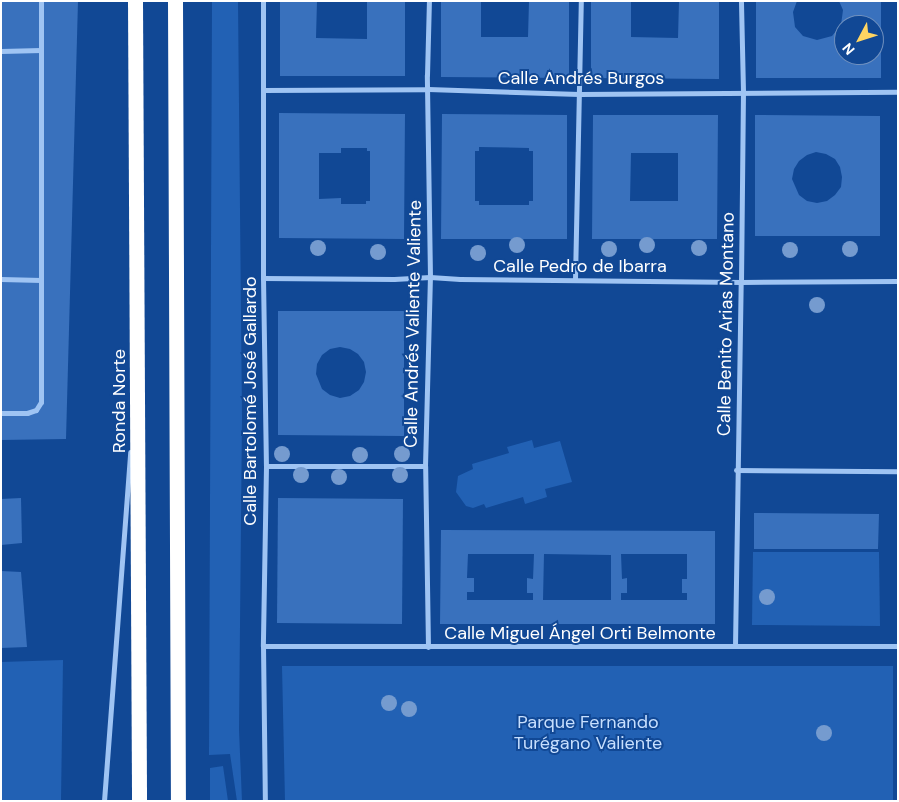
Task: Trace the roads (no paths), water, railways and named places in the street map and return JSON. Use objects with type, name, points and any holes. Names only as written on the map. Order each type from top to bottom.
[{"type":"highway","name":"Ronda Norte","points":[[135,1],[139,801]]},
{"type":"highway","points":[[175,1],[178,801]]},
{"type":"street","points":[[1,413],[27,414],[36,410],[41,402],[41,1]]},
{"type":"street","name":"Calle Bartolomé José Gallardo","points":[[263,1],[263,278],[266,466],[263,646],[264,801]]},
{"type":"street","name":"Calle Andrés Valiente Valiente","points":[[428,1],[430,277],[425,466],[428,647]]},
{"type":"street","points":[[575,280],[581,1]]},
{"type":"street","name":"Calle Benito Arias Montano","points":[[735,646],[736,470],[741,282],[743,92],[741,1]]},
{"type":"street","points":[[1,51],[41,50]]},
{"type":"street","name":"Calle Andrés Burgos","points":[[263,90],[428,89],[579,94],[898,92]]},
{"type":"street","name":"Calle Pedro de Ibarra","points":[[263,278],[394,279],[430,277],[460,279],[741,282],[898,281]]},
{"type":"street","points":[[1,279],[41,280]]},
{"type":"street","points":[[104,801],[137,360]]},
{"type":"street","points":[[266,466],[425,466]]},
{"type":"street","points":[[736,470],[898,471]]},
{"type":"street","name":"Calle Miguel Ángel Orti Belmonte","points":[[263,646],[898,646]]},
{"type":"park label","name":"Parque Fernando Turégano Valiente","points":[[588,733]]}]
